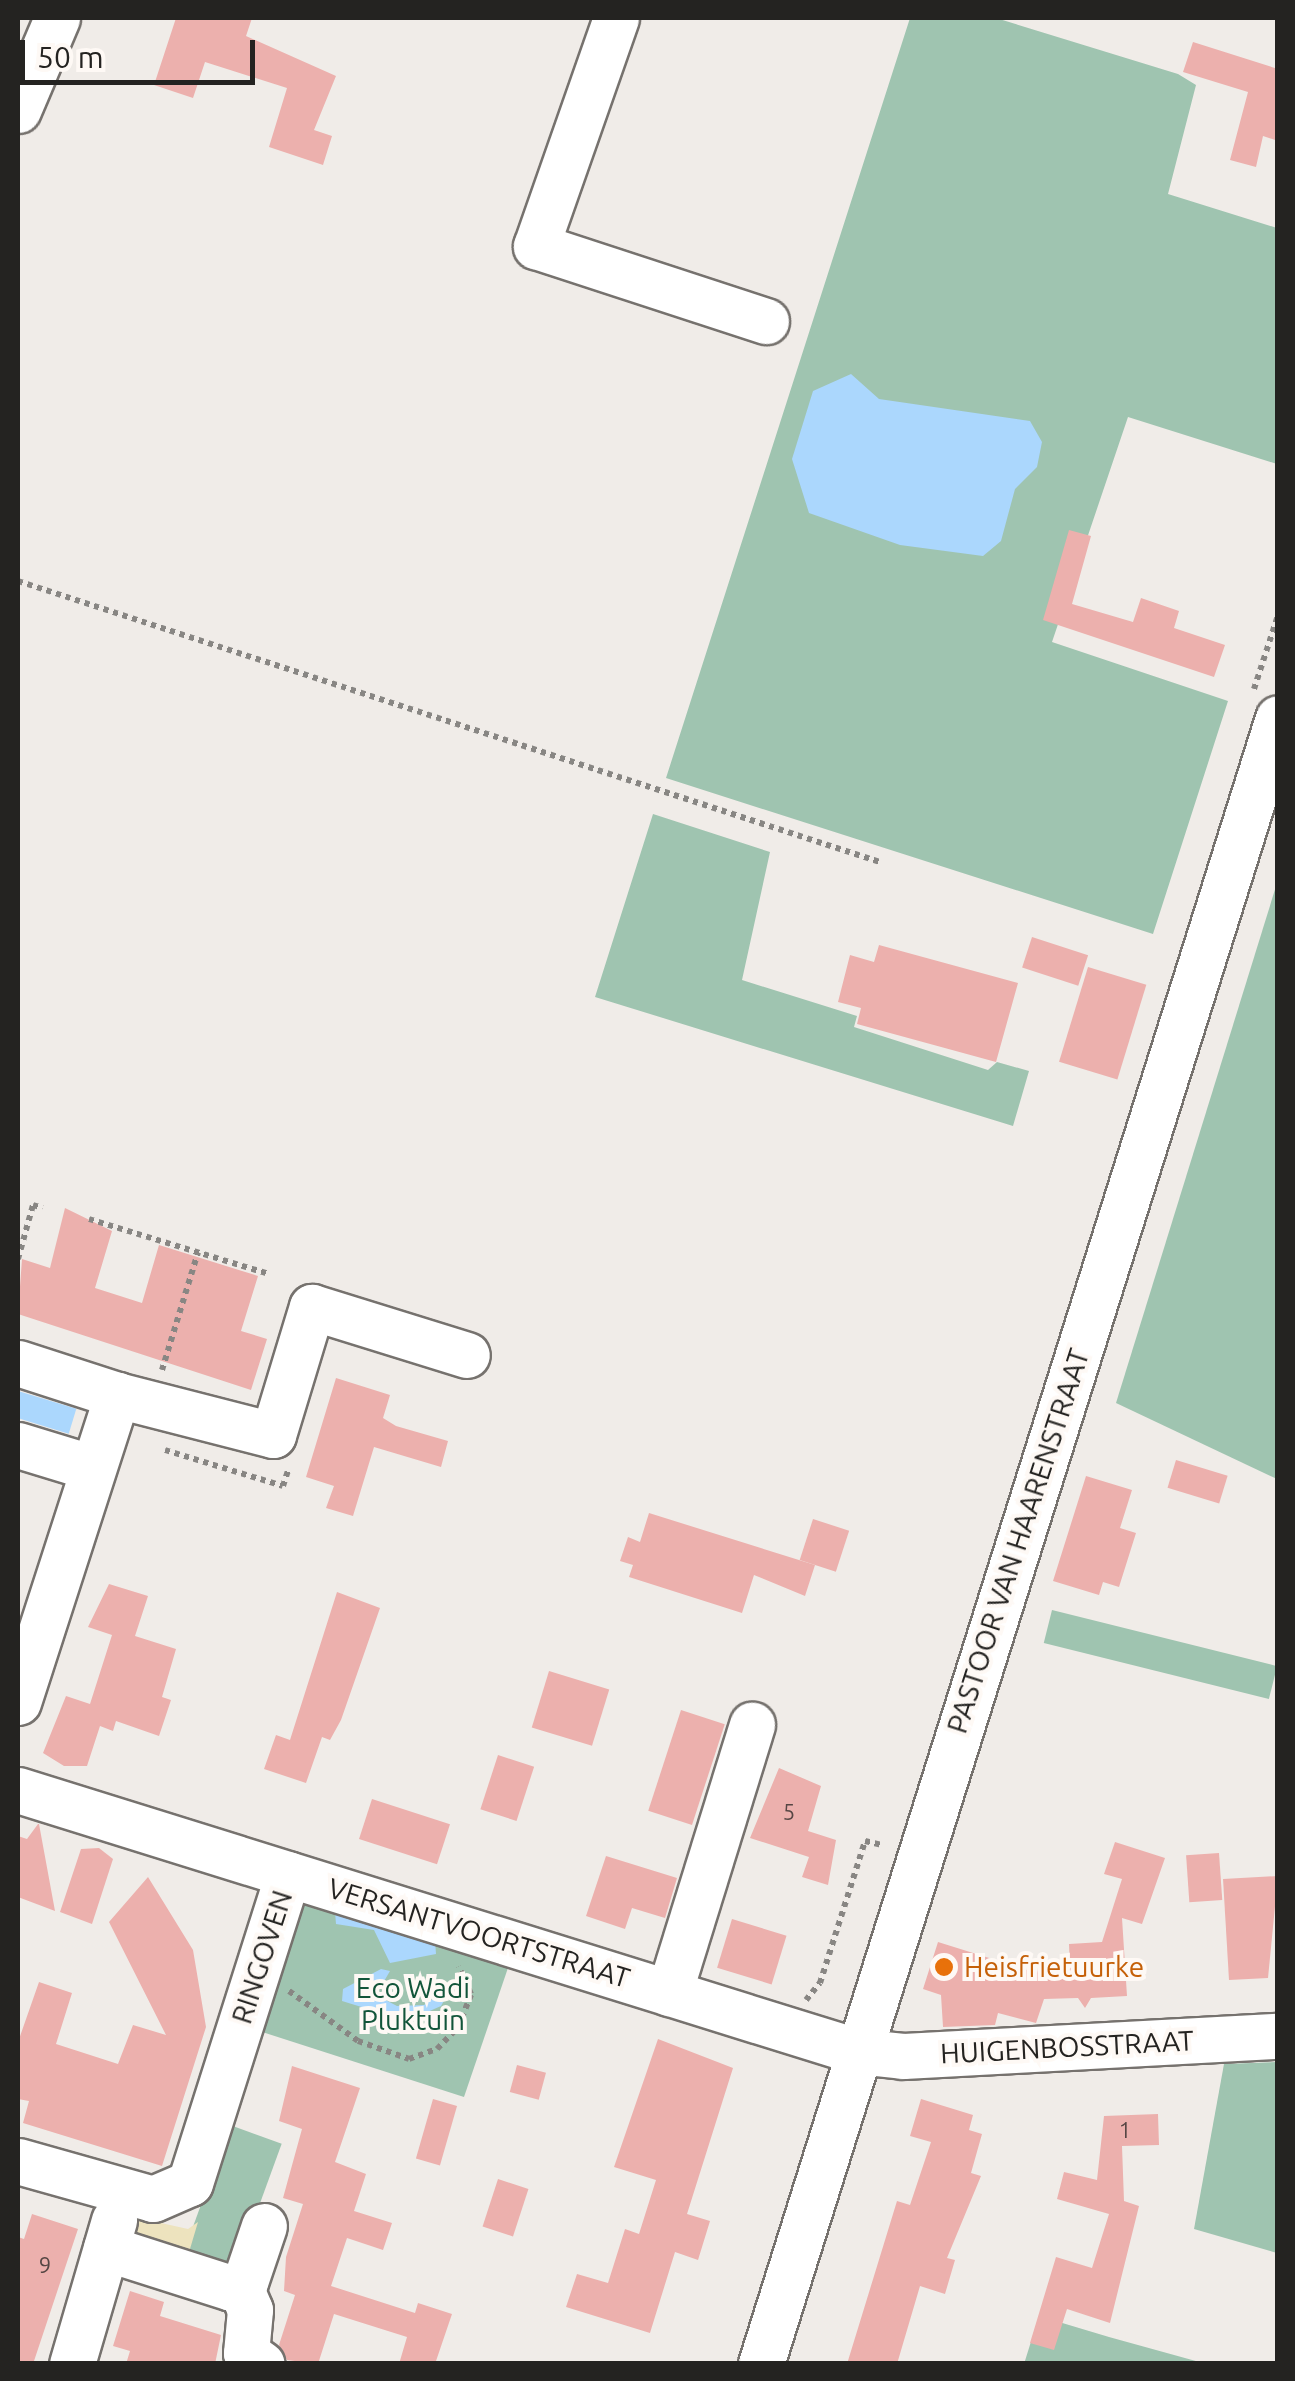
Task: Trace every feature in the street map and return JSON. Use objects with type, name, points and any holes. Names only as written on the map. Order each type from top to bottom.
[{"type":"street","points":[[18,110],[57,18]]},
{"type":"street","points":[[616,18],[536,246],[766,321]]},
{"type":"street","name":"PASTOOR VAN HAARENSTRAAT","points":[[761,2364],[1267,716]]},
{"type":"street","points":[[18,1363],[137,1390],[274,1436],[312,1307],[467,1354]]},
{"type":"street","points":[[18,1702],[93,1468],[137,1390]]},
{"type":"street","points":[[18,1444],[93,1468]]},
{"type":"street","points":[[670,1992],[752,1725]]},
{"type":"street","name":"RINGOVEN","points":[[18,1790],[288,1874],[190,2182],[152,2199],[18,2161]]},
{"type":"street","name":"VERSANTVOORTSTRAAT","points":[[288,1874],[856,2050]]},
{"type":"street","name":"HUIGENBOSSTRAAT","points":[[856,2050],[903,2056],[1278,2036]]},
{"type":"street","points":[[72,2364],[124,2190]]},
{"type":"street","points":[[262,2364],[246,2353],[250,2310],[239,2284],[264,2226]]},
{"type":"street","points":[[106,2248],[239,2284]]},
{"type":"path","points":[[18,581],[880,862]]},
{"type":"path","points":[[1267,716],[1278,614]]},
{"type":"path","points":[[18,1260],[33,1205],[43,1208]]},
{"type":"path","points":[[90,1219],[269,1274]]},
{"type":"path","points":[[137,1390],[198,1252]]},
{"type":"path","points":[[790,2030],[820,1983],[866,1841],[883,1845]]},
{"type":"path","points":[[254,1982],[312,2001],[330,2024],[382,2053],[424,2056],[449,2039],[471,1994],[455,1956],[458,1927]]},
{"type":"green space","points":[[910,18],[996,18],[1178,74],[1196,85],[1168,194],[1277,228],[1277,464],[1128,417],[1052,642],[1228,701],[1153,934],[666,778]]},
{"type":"green space","points":[[653,814],[770,852],[742,980],[857,1016],[854,1027],[988,1070],[997,1062],[1029,1071],[1013,1126],[595,997]]},
{"type":"green space","points":[[1277,883],[1277,1479],[1116,1403]]},
{"type":"green space","points":[[1052,1610],[1277,1666],[1269,1699],[1044,1643]]},
{"type":"green space","name":"Eco Wadi Pluktuin","points":[[307,1899],[511,1959],[464,2097],[256,2030],[296,1906]]},
{"type":"green space","points":[[1278,2062],[1277,2253],[1194,2229],[1224,2064]]},
{"type":"green space","points":[[230,2125],[282,2144],[233,2276],[182,2257]]},
{"type":"green space","points":[[1039,2316],[1109,2337],[1203,2363],[1024,2364]]},
{"type":"sand","points":[[134,2217],[188,2229],[198,2222],[187,2259],[134,2242]]},
{"type":"water","points":[[851,374],[879,399],[1030,421],[1042,442],[1037,467],[1015,489],[1001,541],[983,556],[900,545],[809,513],[792,459],[813,391]]},
{"type":"water","points":[[18,1391],[76,1409],[69,1434],[18,1418]]},
{"type":"water","points":[[335,1912],[435,1940],[436,1954],[390,1963],[374,1930],[336,1924]]},
{"type":"water","points":[[381,1969],[390,1971],[376,1995],[397,2006],[424,2005],[453,1985],[441,2006],[407,2021],[342,2001],[343,1989]]},
{"type":"building","points":[[176,18],[252,18],[246,36],[336,76],[314,130],[332,136],[323,165],[269,147],[287,88],[205,62],[193,98],[154,85]]},
{"type":"building","points":[[1193,42],[1278,69],[1278,141],[1263,136],[1256,167],[1230,160],[1248,92],[1183,72]]},
{"type":"building","points":[[1069,530],[1091,536],[1072,604],[1133,622],[1141,598],[1179,611],[1174,628],[1225,645],[1214,677],[1043,620]]},
{"type":"building","points":[[1032,937],[1088,955],[1078,986],[1022,967]]},
{"type":"building","points":[[879,945],[1018,983],[996,1062],[857,1024],[861,1008],[838,1002],[850,955],[874,962]]},
{"type":"building","points":[[1088,967],[1146,985],[1117,1080],[1059,1062]]},
{"type":"building","points":[[65,1208],[112,1231],[95,1288],[142,1303],[159,1245],[258,1276],[241,1331],[267,1339],[251,1390],[18,1314],[22,1259],[50,1268]]},
{"type":"building","points":[[336,1378],[390,1395],[383,1418],[396,1426],[448,1441],[441,1467],[374,1447],[353,1516],[326,1508],[334,1486],[306,1477]]},
{"type":"building","points":[[1176,1460],[1228,1476],[1219,1504],[1168,1488]]},
{"type":"building","points":[[1086,1476],[1132,1490],[1120,1528],[1136,1533],[1119,1587],[1103,1582],[1099,1595],[1053,1581]]},
{"type":"building","points":[[649,1513],[815,1565],[805,1596],[754,1575],[742,1613],[629,1577],[633,1565],[620,1561],[628,1537],[640,1542]]},
{"type":"building","points":[[813,1519],[849,1531],[836,1572],[800,1560]]},
{"type":"building","points":[[109,1584],[148,1596],[135,1636],[176,1649],[162,1697],[171,1700],[159,1736],[116,1721],[113,1731],[100,1726],[87,1766],[64,1766],[43,1753],[66,1696],[90,1704],[112,1635],[88,1627]]},
{"type":"building","points":[[337,1592],[380,1608],[341,1720],[330,1740],[322,1737],[306,1783],[264,1769],[276,1735],[290,1740]]},
{"type":"building","points":[[549,1671],[609,1689],[592,1746],[532,1727]]},
{"type":"building","points":[[681,1710],[725,1724],[692,1825],[648,1811]]},
{"type":"building","points":[[498,1755],[534,1767],[517,1821],[480,1809]]},
{"type":"building","points":[[779,1768],[821,1786],[808,1831],[836,1840],[828,1885],[802,1877],[809,1857],[750,1838]]},
{"type":"building","points":[[372,1799],[450,1824],[437,1864],[359,1839]]},
{"type":"building","points":[[38,1824],[55,1911],[18,1897],[18,1836],[27,1839]]},
{"type":"building","points":[[1115,1842],[1165,1858],[1142,1924],[1122,1918],[1127,1996],[1091,1998],[1085,2008],[1078,1998],[1044,1999],[1036,2023],[998,2013],[995,2025],[943,2027],[941,1995],[923,1989],[938,1942],[1037,1973],[1041,1960],[1070,1969],[1069,1944],[1102,1942],[1122,1879],[1104,1874]]},
{"type":"building","points":[[99,1848],[113,1859],[92,1924],[60,1912],[81,1849]]},
{"type":"building","points":[[1219,1853],[1222,1900],[1189,1902],[1186,1855]]},
{"type":"building","points":[[606,1856],[677,1878],[665,1918],[632,1908],[625,1929],[586,1916]]},
{"type":"building","points":[[1278,1876],[1268,1978],[1229,1980],[1223,1879]]},
{"type":"building","points":[[148,1877],[193,1950],[206,2027],[162,2166],[23,2123],[29,2101],[18,2099],[18,2042],[39,1982],[72,1993],[56,2044],[118,2064],[133,2025],[166,2035],[109,1922]]},
{"type":"building","points":[[732,1919],[787,1936],[772,1984],[717,1968]]},
{"type":"building","points":[[658,2039],[733,2068],[687,2214],[710,2221],[698,2260],[675,2252],[650,2333],[566,2307],[577,2274],[608,2283],[625,2229],[639,2234],[656,2180],[614,2167]]},
{"type":"building","points":[[517,2065],[546,2073],[539,2100],[510,2092]]},
{"type":"building","points":[[292,2066],[360,2088],[335,2162],[366,2174],[354,2211],[392,2223],[383,2250],[347,2238],[331,2286],[415,2313],[418,2303],[452,2314],[435,2364],[399,2364],[407,2337],[334,2314],[318,2364],[287,2360],[279,2345],[295,2295],[284,2291],[286,2257],[303,2204],[283,2198],[302,2129],[279,2121]]},
{"type":"building","points":[[433,2099],[457,2106],[440,2165],[416,2159]]},
{"type":"building","points":[[921,2099],[973,2115],[969,2130],[982,2134],[971,2173],[981,2176],[947,2258],[955,2260],[945,2294],[920,2286],[897,2364],[847,2364],[897,2201],[910,2205],[931,2142],[910,2136]]},
{"type":"building","points":[[1158,2114],[1159,2145],[1122,2146],[1124,2201],[1139,2206],[1110,2323],[1067,2309],[1054,2350],[1030,2343],[1056,2257],[1092,2268],[1109,2214],[1057,2199],[1064,2172],[1097,2180],[1104,2116]]},
{"type":"building","points":[[498,2179],[528,2189],[513,2236],[483,2227]]},
{"type":"building","points":[[32,2214],[78,2229],[33,2364],[18,2364],[18,2237],[24,2239]]},
{"type":"building","points":[[130,2291],[164,2302],[160,2316],[221,2335],[215,2364],[126,2364],[130,2351],[113,2346]]},
{"type":"place","name":"Heisfrietuurke","points":[[944,1967]]}]
